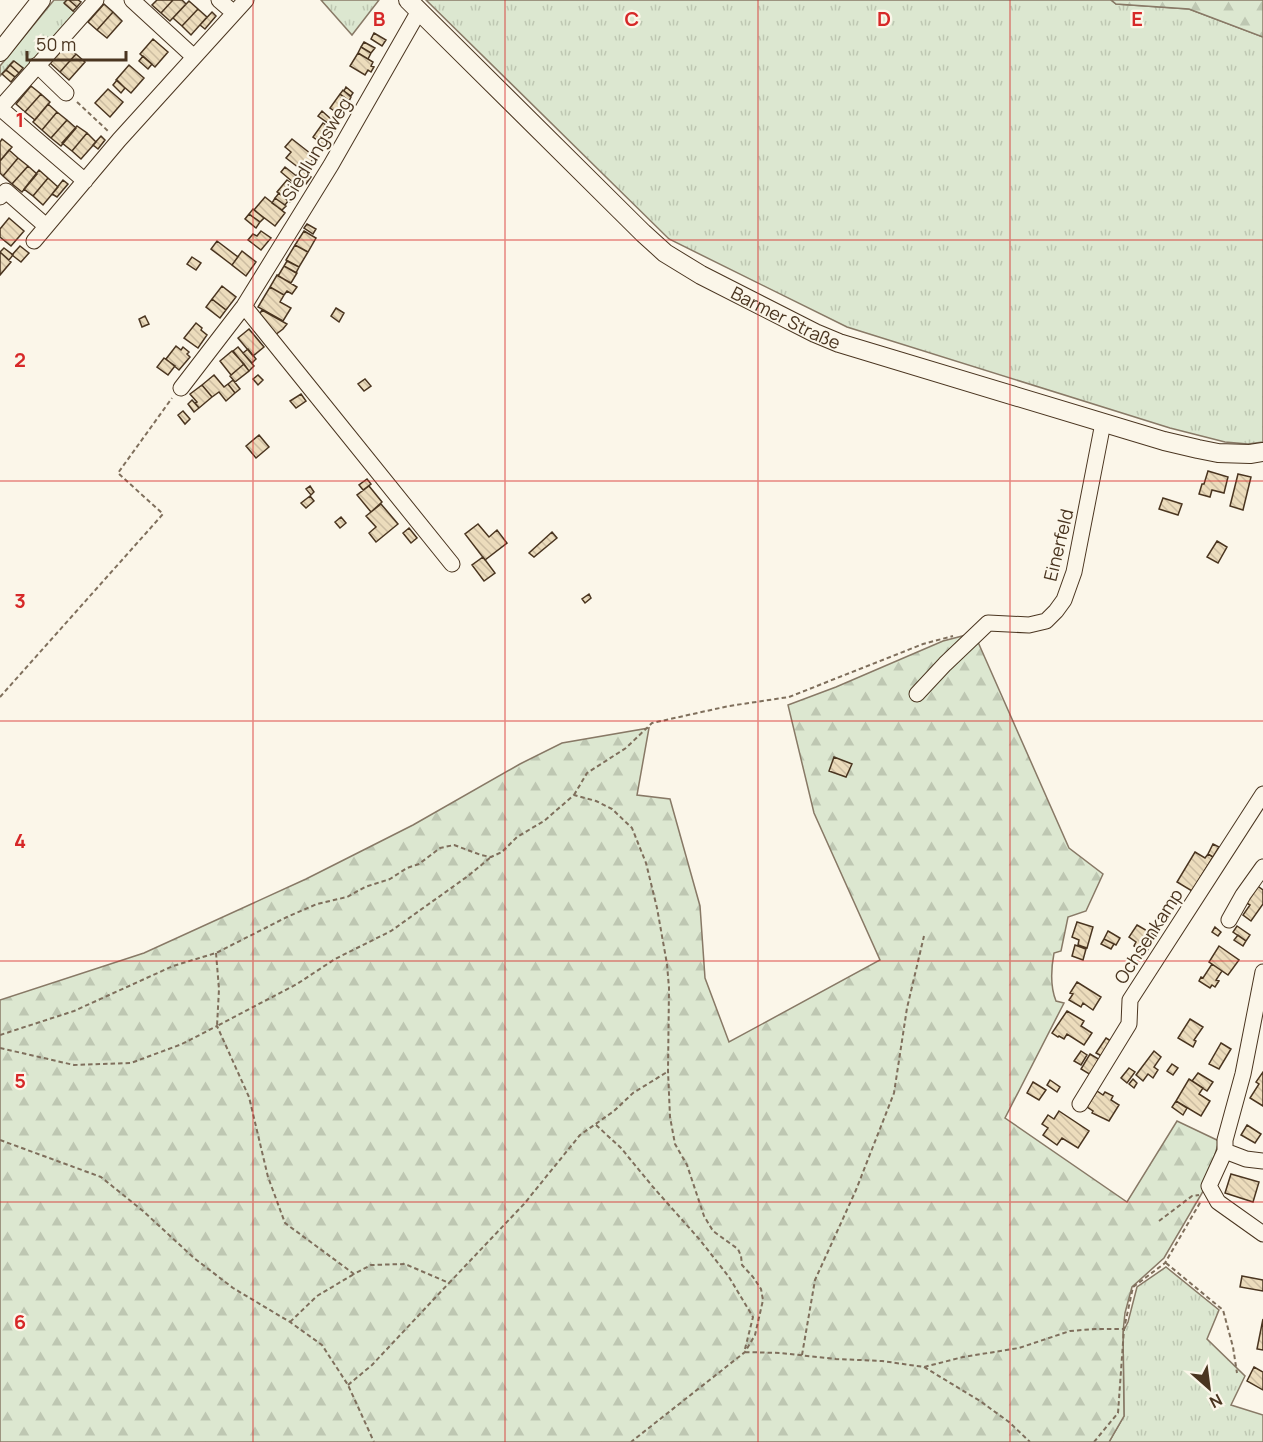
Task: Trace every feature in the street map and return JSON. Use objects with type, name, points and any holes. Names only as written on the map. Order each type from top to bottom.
[{"type":"main road","points":[[0,52],[41,0]]},
{"type":"main road","name":"Barmer Straße","points":[[413,5],[665,253],[682,265],[739,296],[839,343],[1103,423],[1198,449],[1234,453],[1263,452]]},
{"type":"street","points":[[85,181],[0,108],[96,0]]},
{"type":"street","points":[[132,0],[195,57]]},
{"type":"street","points":[[219,0],[234,13]]},
{"type":"street","points":[[34,241],[119,141],[246,0]]},
{"type":"street","name":"Siedlungsweg","points":[[181,388],[244,306],[332,165],[413,5]]},
{"type":"street","points":[[37,65],[66,93]]},
{"type":"street","points":[[2,191],[46,226]]},
{"type":"street","points":[[244,306],[452,564]]},
{"type":"street","name":"Einerfeld","points":[[917,694],[988,623],[1029,625],[1046,621],[1064,600],[1074,572],[1103,423]]},
{"type":"street","name":"Ochsenkamp","points":[[1080,1104],[1129,1024],[1130,1000],[1263,794]]},
{"type":"street","points":[[1229,920],[1263,867]]},
{"type":"street","points":[[1263,972],[1260,1001],[1244,1074],[1224,1151],[1209,1186],[1218,1202],[1263,1234]]},
{"type":"street","points":[[1224,1151],[1246,1159],[1263,1161]]},
{"type":"path","points":[[66,93],[119,141]]},
{"type":"path","points":[[0,697],[163,514],[118,473],[181,388]]},
{"type":"path","points":[[0,1048],[74,1065],[131,1063],[182,1044],[297,984],[335,959],[391,931],[491,857],[502,852],[517,837],[544,821],[574,795],[586,773],[626,748],[652,723],[729,706],[789,697],[922,644],[959,634]]},
{"type":"path","points":[[574,795],[596,801],[612,809],[632,828],[646,863],[667,964],[670,1117],[675,1144],[687,1166],[704,1216],[713,1231],[738,1249],[742,1265],[761,1288],[763,1300],[755,1335],[745,1352],[631,1442]]},
{"type":"path","points":[[0,1035],[74,1011],[173,966],[216,953],[287,916],[317,904],[347,897],[365,887],[390,879],[407,868],[419,864],[440,848],[454,845],[491,857]]},
{"type":"path","points":[[802,1355],[815,1280],[856,1190],[894,1094],[907,1008],[924,936]]},
{"type":"path","points":[[216,953],[219,989],[217,1026],[249,1097],[268,1177],[285,1223],[354,1275]]},
{"type":"path","points":[[348,1385],[372,1365],[524,1204],[580,1135],[614,1111],[633,1093],[668,1071]]},
{"type":"path","points":[[595,1125],[621,1148],[729,1277],[753,1317],[745,1352]]},
{"type":"path","points":[[0,1140],[101,1177],[143,1211],[194,1258],[233,1288],[290,1322],[322,1345],[348,1385],[374,1442]]},
{"type":"path","points":[[1094,1442],[1118,1413],[1124,1329],[1134,1287],[1166,1263],[1205,1194],[1192,1196],[1159,1221]]},
{"type":"path","points":[[1166,1263],[1223,1310],[1237,1373]]},
{"type":"path","points":[[290,1322],[317,1296],[371,1265],[405,1264],[449,1283]]},
{"type":"path","points":[[924,1367],[963,1357],[1018,1348],[1070,1332],[1124,1329]]},
{"type":"path","points":[[745,1352],[882,1360],[924,1367],[980,1401],[1009,1422],[1030,1442]]},
{"type":"green space","points":[[54,0],[67,0],[65,4],[78,15],[27,72],[13,61],[0,76],[0,66]]},
{"type":"green space","points":[[321,0],[379,0],[352,35]]},
{"type":"green space","points":[[426,0],[1111,0],[1116,4],[1189,9],[1263,37],[1263,442],[1248,444],[1225,442],[1170,428],[847,327],[669,239]]},
{"type":"green space","points":[[1111,0],[1263,0],[1263,37],[1189,9],[1116,4]]},
{"type":"green space","points":[[974,633],[1069,848],[1103,874],[1086,911],[1068,917],[1061,951],[1054,953],[1052,971],[1056,1001],[1064,1003],[1005,1118],[1127,1202],[1177,1121],[1219,1141],[1205,1188],[1164,1258],[1132,1287],[1123,1332],[1124,1416],[1109,1442],[0,1442],[0,1000],[144,953],[306,879],[413,825],[520,764],[562,743],[649,728],[637,795],[670,799],[700,906],[705,978],[729,1042],[880,960],[814,813],[788,705],[943,641]]},
{"type":"green space","points":[[1166,1267],[1219,1310],[1207,1339],[1245,1376],[1231,1405],[1263,1415],[1263,1442],[1109,1442],[1124,1416],[1123,1332],[1128,1322],[1137,1287]]},
{"type":"building","points":[[67,0],[77,7],[73,11],[64,3]]},
{"type":"building","points":[[69,0],[78,0],[81,2],[77,7]]},
{"type":"building","points":[[157,0],[173,0],[161,13],[152,5]]},
{"type":"building","points":[[173,0],[182,0],[186,4],[170,21],[161,13]]},
{"type":"building","points":[[189,1],[198,9],[182,26],[173,18]]},
{"type":"building","points":[[104,4],[113,12],[97,30],[88,22]]},
{"type":"building","points":[[198,9],[207,17],[191,35],[182,26]]},
{"type":"building","points":[[113,12],[122,21],[107,38],[97,30]]},
{"type":"building","points":[[212,12],[216,16],[205,29],[200,25]]},
{"type":"building","points":[[374,33],[386,40],[382,46],[371,39]]},
{"type":"building","points":[[153,39],[168,52],[155,67],[140,54]]},
{"type":"building","points":[[364,42],[375,48],[371,53],[361,47]]},
{"type":"building","points":[[66,46],[76,54],[60,72],[50,63]]},
{"type":"building","points":[[361,47],[371,53],[368,59],[358,53]]},
{"type":"building","points":[[358,53],[373,62],[371,66],[374,67],[371,72],[368,70],[365,75],[350,66]]},
{"type":"building","points":[[76,54],[85,62],[69,80],[60,72]]},
{"type":"building","points":[[143,56],[152,64],[148,69],[139,61]]},
{"type":"building","points":[[14,61],[23,68],[19,73],[10,65]]},
{"type":"building","points":[[10,65],[19,73],[15,77],[6,70]]},
{"type":"building","points":[[129,65],[144,78],[131,93],[116,80]]},
{"type":"building","points":[[6,70],[15,77],[11,82],[2,74]]},
{"type":"building","points":[[117,80],[125,88],[121,93],[113,85]]},
{"type":"building","points":[[31,86],[41,94],[25,112],[16,104]]},
{"type":"building","points":[[346,87],[353,93],[351,96],[344,91]]},
{"type":"building","points":[[108,89],[123,102],[110,117],[95,103]]},
{"type":"building","points":[[343,90],[351,97],[349,101],[340,94]]},
{"type":"building","points":[[41,94],[50,102],[35,120],[25,112]]},
{"type":"building","points":[[340,94],[352,103],[342,116],[330,108]]},
{"type":"building","points":[[48,104],[57,112],[42,130],[33,122]]},
{"type":"building","points":[[322,111],[331,119],[328,123],[318,116]]},
{"type":"building","points":[[57,112],[67,120],[51,138],[42,130]]},
{"type":"building","points":[[67,120],[76,128],[61,146],[51,138]]},
{"type":"building","points":[[323,123],[335,131],[325,146],[313,137]]},
{"type":"building","points":[[77,126],[87,133],[72,151],[62,143]]},
{"type":"building","points":[[87,133],[96,142],[81,159],[72,151]]},
{"type":"building","points":[[101,136],[105,140],[98,149],[93,145]]},
{"type":"building","points":[[2,139],[12,147],[0,161],[0,142]]},
{"type":"building","points":[[292,139],[315,157],[303,171],[286,158],[291,152],[285,147]]},
{"type":"building","points":[[9,150],[18,158],[3,176],[0,173],[0,161]]},
{"type":"building","points":[[18,158],[28,166],[12,184],[3,176]]},
{"type":"building","points":[[28,166],[37,174],[22,192],[12,184]]},
{"type":"building","points":[[285,167],[299,178],[294,183],[281,172]]},
{"type":"building","points":[[39,170],[48,178],[33,196],[24,189]]},
{"type":"building","points":[[301,170],[311,177],[306,184],[296,176]]},
{"type":"building","points":[[48,178],[58,187],[43,205],[33,196]]},
{"type":"building","points":[[63,180],[68,184],[57,197],[52,194]]},
{"type":"building","points":[[287,180],[300,190],[290,202],[277,192]]},
{"type":"building","points":[[279,193],[288,201],[285,205],[275,198]]},
{"type":"building","points":[[265,197],[285,213],[275,226],[254,210]]},
{"type":"building","points":[[275,198],[286,206],[282,210],[272,203]]},
{"type":"building","points":[[253,209],[264,218],[260,222],[249,214]]},
{"type":"building","points":[[249,214],[260,222],[256,228],[245,219]]},
{"type":"building","points":[[9,218],[24,231],[11,246],[0,237],[0,229]]},
{"type":"building","points":[[307,224],[316,229],[313,234],[304,228]]},
{"type":"building","points":[[261,231],[271,238],[261,250],[248,240],[253,234],[257,236]]},
{"type":"building","points":[[304,231],[316,238],[308,252],[295,245]]},
{"type":"building","points":[[217,241],[238,257],[232,265],[211,249]]},
{"type":"building","points":[[295,245],[308,252],[299,267],[286,260]]},
{"type":"building","points":[[20,246],[29,253],[21,262],[12,255]]},
{"type":"building","points":[[4,248],[13,255],[9,260],[0,252]]},
{"type":"building","points":[[242,251],[256,262],[246,276],[232,265]]},
{"type":"building","points":[[0,252],[11,262],[0,275]]},
{"type":"building","points":[[192,257],[201,263],[196,270],[187,264]]},
{"type":"building","points":[[287,261],[299,267],[296,273],[284,266]]},
{"type":"building","points":[[284,266],[297,273],[291,283],[278,276]]},
{"type":"building","points":[[277,275],[297,287],[292,294],[287,291],[284,295],[270,287]]},
{"type":"building","points":[[222,286],[236,297],[226,310],[212,299]]},
{"type":"building","points":[[270,287],[284,295],[280,302],[291,308],[283,321],[258,307]]},
{"type":"building","points":[[212,299],[226,310],[220,318],[206,307]]},
{"type":"building","points":[[336,308],[344,313],[339,322],[331,316]]},
{"type":"building","points":[[262,310],[287,324],[275,335],[259,315]]},
{"type":"building","points":[[145,316],[149,324],[142,327],[139,319]]},
{"type":"building","points":[[196,323],[207,335],[198,348],[184,338]]},
{"type":"building","points":[[249,329],[264,347],[253,356],[238,338]]},
{"type":"building","points":[[176,346],[181,350],[183,347],[189,352],[187,354],[190,357],[179,370],[166,359]]},
{"type":"building","points":[[238,347],[254,366],[249,371],[233,351]]},
{"type":"building","points":[[248,349],[256,359],[252,363],[243,353]]},
{"type":"building","points":[[232,351],[244,364],[231,375],[220,361]]},
{"type":"building","points":[[164,358],[175,366],[168,375],[157,367]]},
{"type":"building","points":[[244,364],[249,371],[235,382],[230,376]]},
{"type":"building","points":[[214,375],[224,387],[228,384],[235,393],[226,401],[219,392],[212,397],[202,385]]},
{"type":"building","points":[[258,375],[263,380],[258,385],[253,379]]},
{"type":"building","points":[[365,379],[371,386],[364,391],[358,384]]},
{"type":"building","points":[[233,380],[240,389],[235,393],[228,384]]},
{"type":"building","points":[[202,385],[212,397],[199,408],[190,394]]},
{"type":"building","points":[[301,394],[306,401],[296,408],[290,401]]},
{"type":"building","points":[[192,400],[199,408],[194,412],[188,404]]},
{"type":"building","points":[[183,411],[190,419],[185,424],[178,415]]},
{"type":"building","points":[[259,435],[269,447],[256,458],[246,446]]},
{"type":"building","points":[[1208,471],[1228,477],[1224,493],[1212,490],[1210,497],[1199,494]]},
{"type":"building","points":[[1238,474],[1251,477],[1243,510],[1230,506]]},
{"type":"building","points":[[367,479],[371,484],[363,490],[359,485]]},
{"type":"building","points":[[310,486],[314,492],[311,495],[306,489]]},
{"type":"building","points":[[369,486],[382,502],[371,512],[357,495]]},
{"type":"building","points":[[310,496],[314,501],[306,508],[301,503]]},
{"type":"building","points":[[1163,498],[1182,504],[1178,515],[1159,509]]},
{"type":"building","points":[[381,504],[398,524],[376,542],[369,533],[376,527],[366,516]]},
{"type":"building","points":[[341,517],[346,523],[340,528],[335,522]]},
{"type":"building","points":[[478,524],[489,537],[497,530],[507,543],[485,560],[465,534]]},
{"type":"building","points":[[409,528],[417,538],[411,543],[403,533]]},
{"type":"building","points":[[552,532],[557,538],[534,557],[529,553]]},
{"type":"building","points":[[1217,541],[1227,547],[1218,563],[1207,557]]},
{"type":"building","points":[[483,557],[495,573],[484,581],[472,565]]},
{"type":"building","points":[[589,594],[591,598],[585,603],[582,599]]},
{"type":"building","points":[[834,757],[852,764],[846,777],[829,771]]},
{"type":"building","points":[[1213,844],[1219,847],[1213,857],[1208,854]]},
{"type":"building","points":[[1195,852],[1205,858],[1208,854],[1213,857],[1192,891],[1177,882]]},
{"type":"building","points":[[1256,885],[1263,890],[1263,904],[1251,921],[1243,915],[1250,905],[1245,902]]},
{"type":"building","points":[[1077,922],[1093,927],[1087,948],[1078,945],[1079,940],[1072,937]]},
{"type":"building","points":[[1137,925],[1156,936],[1146,953],[1134,946],[1136,942],[1129,937]]},
{"type":"building","points":[[1237,926],[1250,935],[1246,941],[1233,932]]},
{"type":"building","points":[[1215,927],[1221,932],[1218,936],[1212,932]]},
{"type":"building","points":[[1108,931],[1120,938],[1116,945],[1104,939]]},
{"type":"building","points":[[1238,935],[1246,941],[1243,946],[1234,940]]},
{"type":"building","points":[[1104,939],[1114,944],[1111,949],[1101,944]]},
{"type":"building","points":[[1075,945],[1086,949],[1083,960],[1072,956]]},
{"type":"building","points":[[1219,946],[1239,960],[1228,975],[1209,962]]},
{"type":"building","points":[[1212,964],[1222,971],[1216,980],[1219,981],[1215,987],[1212,985],[1210,988],[1199,981]]},
{"type":"building","points":[[1077,982],[1101,997],[1093,1010],[1083,1003],[1081,1007],[1069,1000],[1073,994],[1070,993]]},
{"type":"building","points":[[1067,1011],[1084,1021],[1081,1026],[1092,1033],[1084,1045],[1067,1034],[1064,1039],[1052,1033]]},
{"type":"building","points":[[1190,1019],[1203,1027],[1194,1040],[1196,1041],[1193,1047],[1178,1038]]},
{"type":"building","points":[[1106,1038],[1114,1043],[1105,1058],[1096,1053]]},
{"type":"building","points":[[1221,1043],[1231,1049],[1219,1069],[1209,1064]]},
{"type":"building","points":[[1081,1051],[1087,1055],[1081,1065],[1074,1061]]},
{"type":"building","points":[[1154,1051],[1161,1057],[1154,1067],[1158,1070],[1153,1078],[1148,1074],[1143,1081],[1136,1075]]},
{"type":"building","points":[[1090,1054],[1100,1060],[1091,1075],[1081,1069]]},
{"type":"building","points":[[1172,1064],[1178,1068],[1173,1075],[1167,1071]]},
{"type":"building","points":[[1129,1068],[1135,1072],[1127,1083],[1121,1078]]},
{"type":"building","points":[[1263,1072],[1263,1106],[1250,1098]]},
{"type":"building","points":[[1198,1073],[1213,1082],[1207,1091],[1192,1081]]},
{"type":"building","points":[[1133,1079],[1137,1083],[1134,1088],[1129,1084]]},
{"type":"building","points":[[1189,1079],[1203,1088],[1199,1094],[1210,1101],[1201,1116],[1176,1101]]},
{"type":"building","points":[[1050,1080],[1060,1087],[1057,1092],[1047,1085]]},
{"type":"building","points":[[1033,1082],[1046,1090],[1039,1100],[1027,1093]]},
{"type":"building","points":[[1097,1091],[1103,1095],[1105,1092],[1113,1096],[1111,1100],[1119,1105],[1109,1121],[1092,1113],[1093,1111],[1087,1107]]},
{"type":"building","points":[[1176,1101],[1187,1108],[1183,1115],[1172,1107]]},
{"type":"building","points":[[1059,1111],[1089,1131],[1078,1148],[1062,1138],[1057,1145],[1043,1135],[1048,1128],[1042,1124],[1048,1115],[1054,1119]]},
{"type":"building","points":[[1247,1125],[1261,1134],[1255,1143],[1241,1135]]},
{"type":"building","points":[[1231,1174],[1259,1182],[1253,1202],[1225,1193]]},
{"type":"building","points":[[1242,1276],[1263,1280],[1263,1291],[1240,1287]]},
{"type":"building","points":[[1263,1319],[1263,1350],[1257,1349]]},
{"type":"building","points":[[1254,1367],[1263,1372],[1263,1390],[1247,1381]]}]
